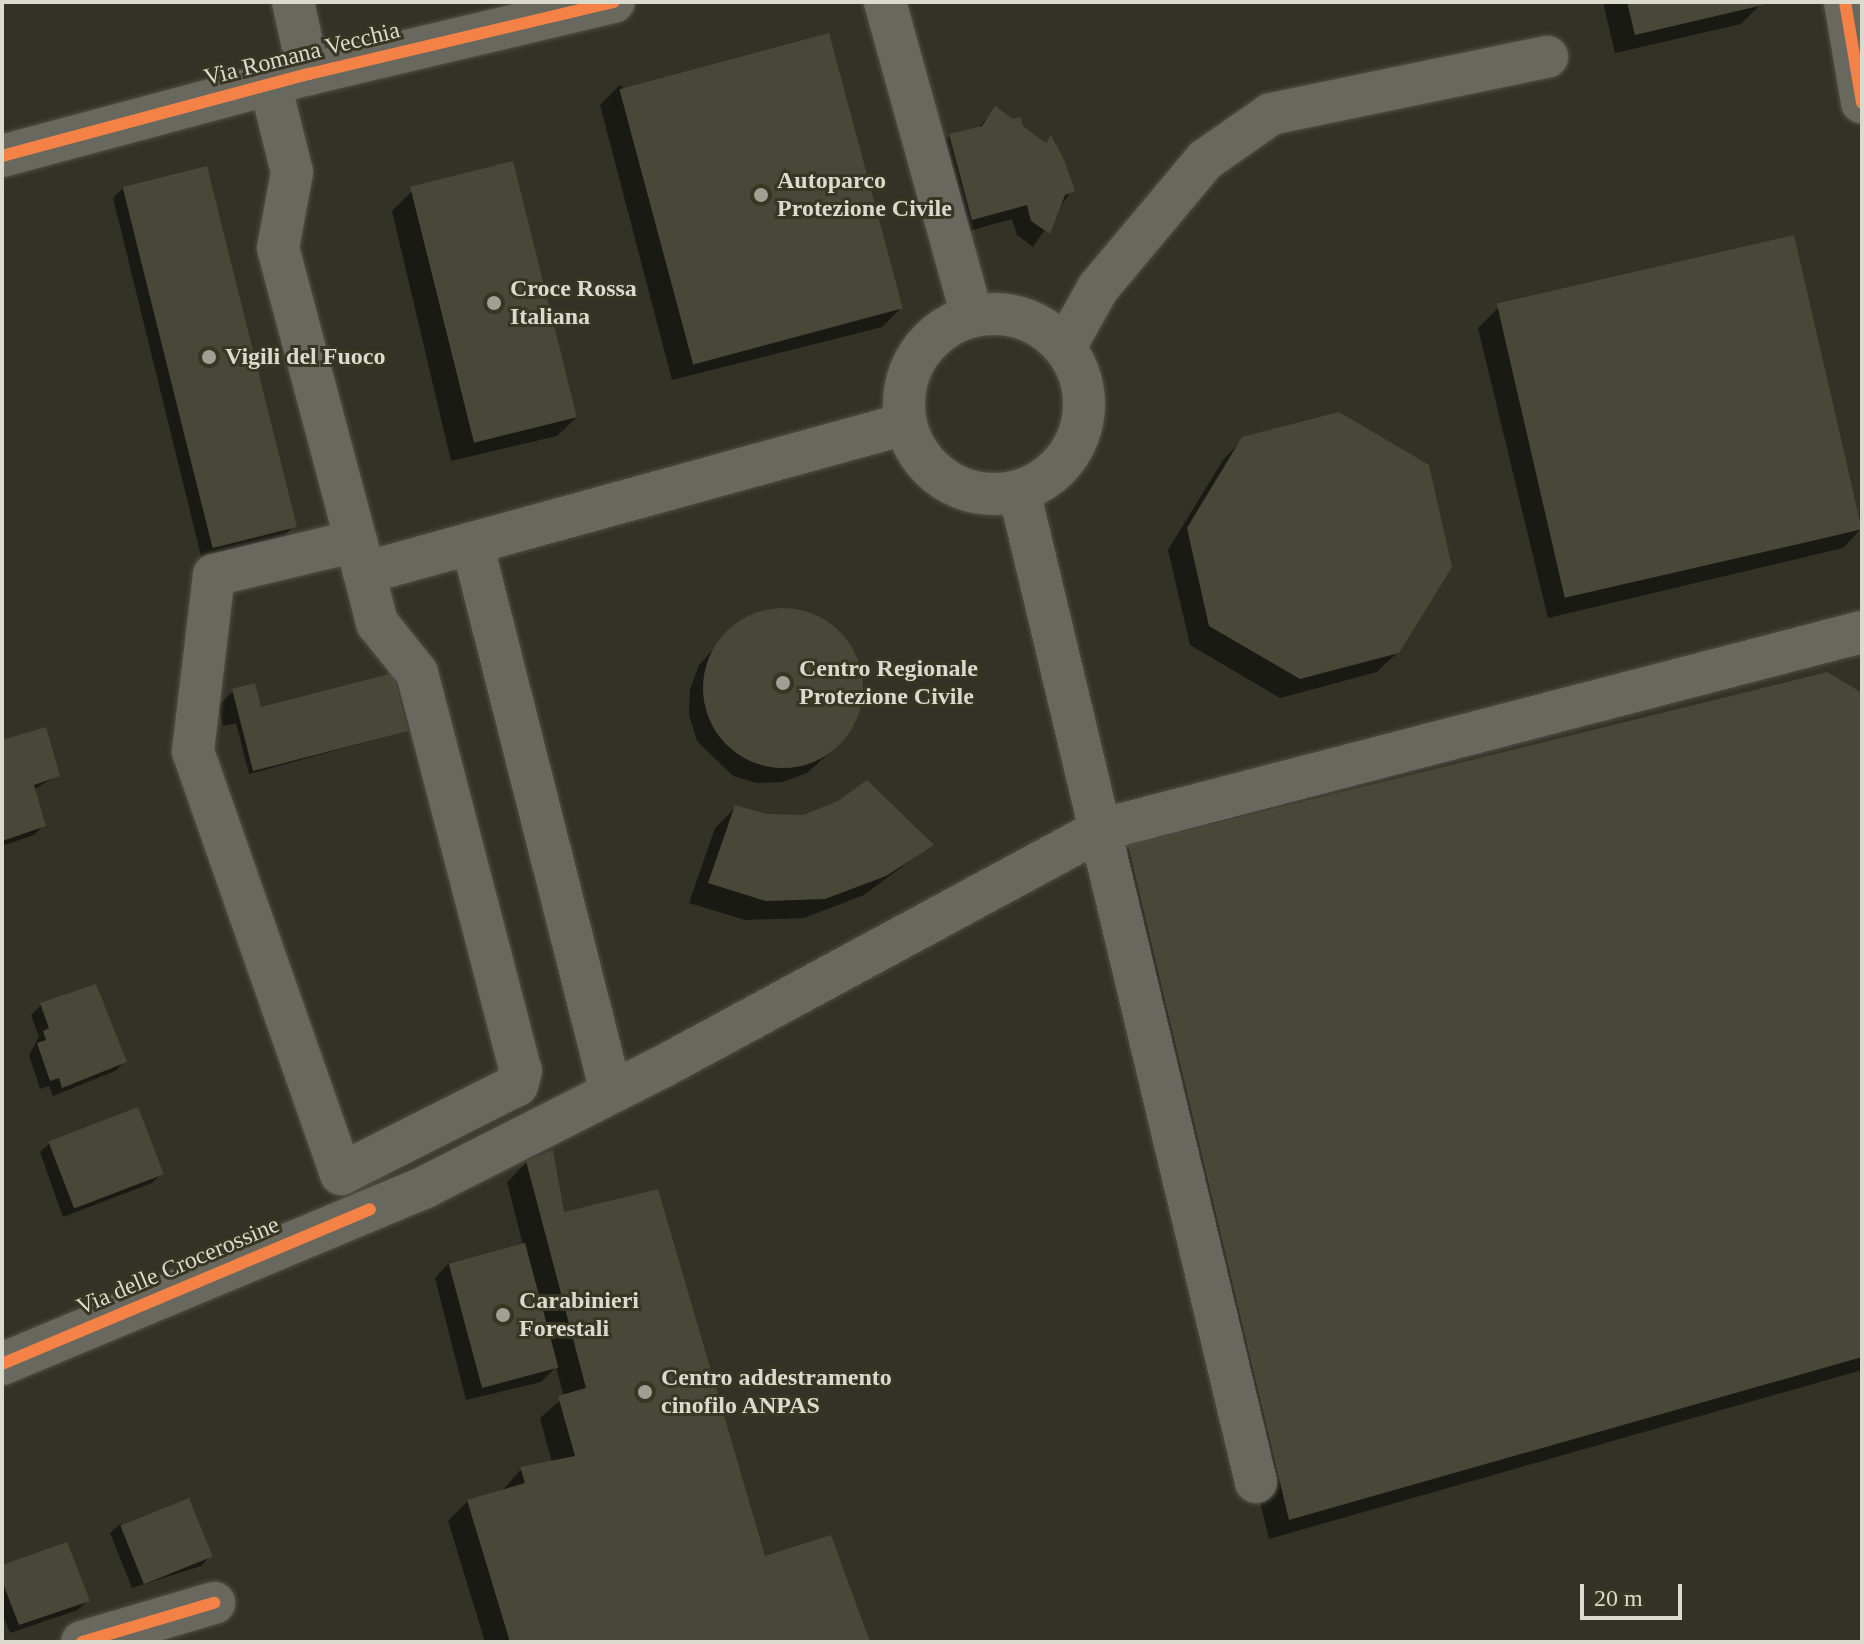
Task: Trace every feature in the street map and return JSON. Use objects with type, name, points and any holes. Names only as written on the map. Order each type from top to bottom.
[{"type":"street","name":"Via Romana Vecchia","points":[[289,79],[293,2]]},
{"type":"street","name":"Via Romana Vecchia","points":[[2,156],[289,79],[614,2]]},
{"type":"street","points":[[885,2],[972,315]]},
{"type":"street","points":[[1845,2],[1862,103]]},
{"type":"street","points":[[1065,347],[1098,288],[1205,160],[1271,114],[1547,57]]},
{"type":"street","points":[[289,79],[292,172],[278,248],[360,557],[377,623],[417,673],[521,1071],[517,1085],[341,1174],[193,751],[214,575],[360,557],[472,543],[905,424]]},
{"type":"street","points":[[972,315],[1023,317],[1065,347],[1082,387],[1081,431],[1067,458],[1046,478],[1019,491],[990,495],[948,481],[916,451],[905,424],[903,395],[910,368],[925,344],[946,326],[972,315]]},
{"type":"street","points":[[1019,491],[1256,1482]]},
{"type":"street","points":[[472,543],[611,1092]]},
{"type":"street","name":"Via delle Crocerossine","points":[[2,1364],[425,1187],[611,1092],[1100,830],[1862,632]]},
{"type":"street","points":[[82,1642],[214,1603]]},
{"type":"building","points":[[1627,2],[1763,2],[1763,5],[1635,35]]},
{"type":"building","name":"Autoparco Protezione Civile","points":[[829,33],[903,308],[693,364],[619,89]]},
{"type":"building","points":[[995,106],[1013,119],[1020,117],[1023,126],[1046,143],[1051,135],[1065,162],[1075,191],[1065,195],[1050,234],[1031,221],[1027,205],[972,220],[949,134],[982,126]]},
{"type":"building","name":"Croce Rossa Italiana","points":[[513,161],[577,417],[474,443],[410,187]]},
{"type":"building","name":"Vigili del Fuoco","points":[[207,166],[297,527],[213,548],[123,187]]},
{"type":"building","points":[[1794,235],[1862,529],[1565,598],[1497,304]]},
{"type":"building","points":[[1339,412],[1429,465],[1452,567],[1399,653],[1300,679],[1209,626],[1187,528],[1242,437]]},
{"type":"building","name":"Centro Regionale Protezione Civile","points":[[783,608],[814,614],[840,631],[857,657],[863,688],[857,719],[840,745],[814,762],[783,768],[752,762],[726,745],[709,719],[703,688],[709,657],[726,631],[752,614]]},
{"type":"building","points":[[1827,672],[1862,693],[1862,1357],[1289,1520],[1128,845]]},
{"type":"building","points":[[393,673],[408,731],[253,771],[232,689],[255,683],[261,707]]},
{"type":"building","points":[[46,727],[60,776],[34,785],[46,826],[2,841],[2,740]]},
{"type":"building","points":[[867,780],[934,845],[886,876],[825,899],[766,901],[708,883],[735,805],[767,814],[803,815],[838,801]]},
{"type":"building","points":[[96,984],[127,1062],[62,1088],[59,1078],[50,1081],[37,1043],[46,1040],[43,1031],[49,1028],[40,1003]]},
{"type":"building","points":[[138,1107],[164,1174],[74,1209],[48,1141]]},
{"type":"building","name":"Centro addestramento cinofilo ANPAS","points":[[553,1150],[564,1212],[658,1189],[765,1556],[831,1535],[870,1642],[510,1642],[467,1500],[525,1483],[520,1467],[575,1456],[558,1396],[586,1388],[526,1161]]},
{"type":"building","name":"Carabinieri Forestali","points":[[525,1243],[558,1368],[482,1388],[449,1263]]},
{"type":"building","points":[[189,1498],[213,1556],[144,1584],[120,1526]]},
{"type":"building","points":[[67,1542],[90,1601],[19,1625],[2,1581],[2,1565]]},
{"type":"cycle path","points":[[2,156],[309,74],[614,2]]},
{"type":"cycle path","points":[[1845,2],[1862,103]]},
{"type":"cycle path","points":[[2,1364],[370,1209]]},
{"type":"cycle path","points":[[82,1642],[214,1603]]},
{"type":"place","name":"Autoparco Protezione Civile","points":[[761,195]]},
{"type":"place","name":"Croce Rossa Italiana","points":[[494,303]]},
{"type":"place","name":"Vigili del Fuoco","points":[[209,357]]},
{"type":"place","name":"Centro Regionale Protezione Civile","points":[[783,683]]},
{"type":"place","name":"Carabinieri Forestali","points":[[503,1315]]},
{"type":"place","name":"Centro addestramento cinofilo ANPAS","points":[[645,1392]]}]
